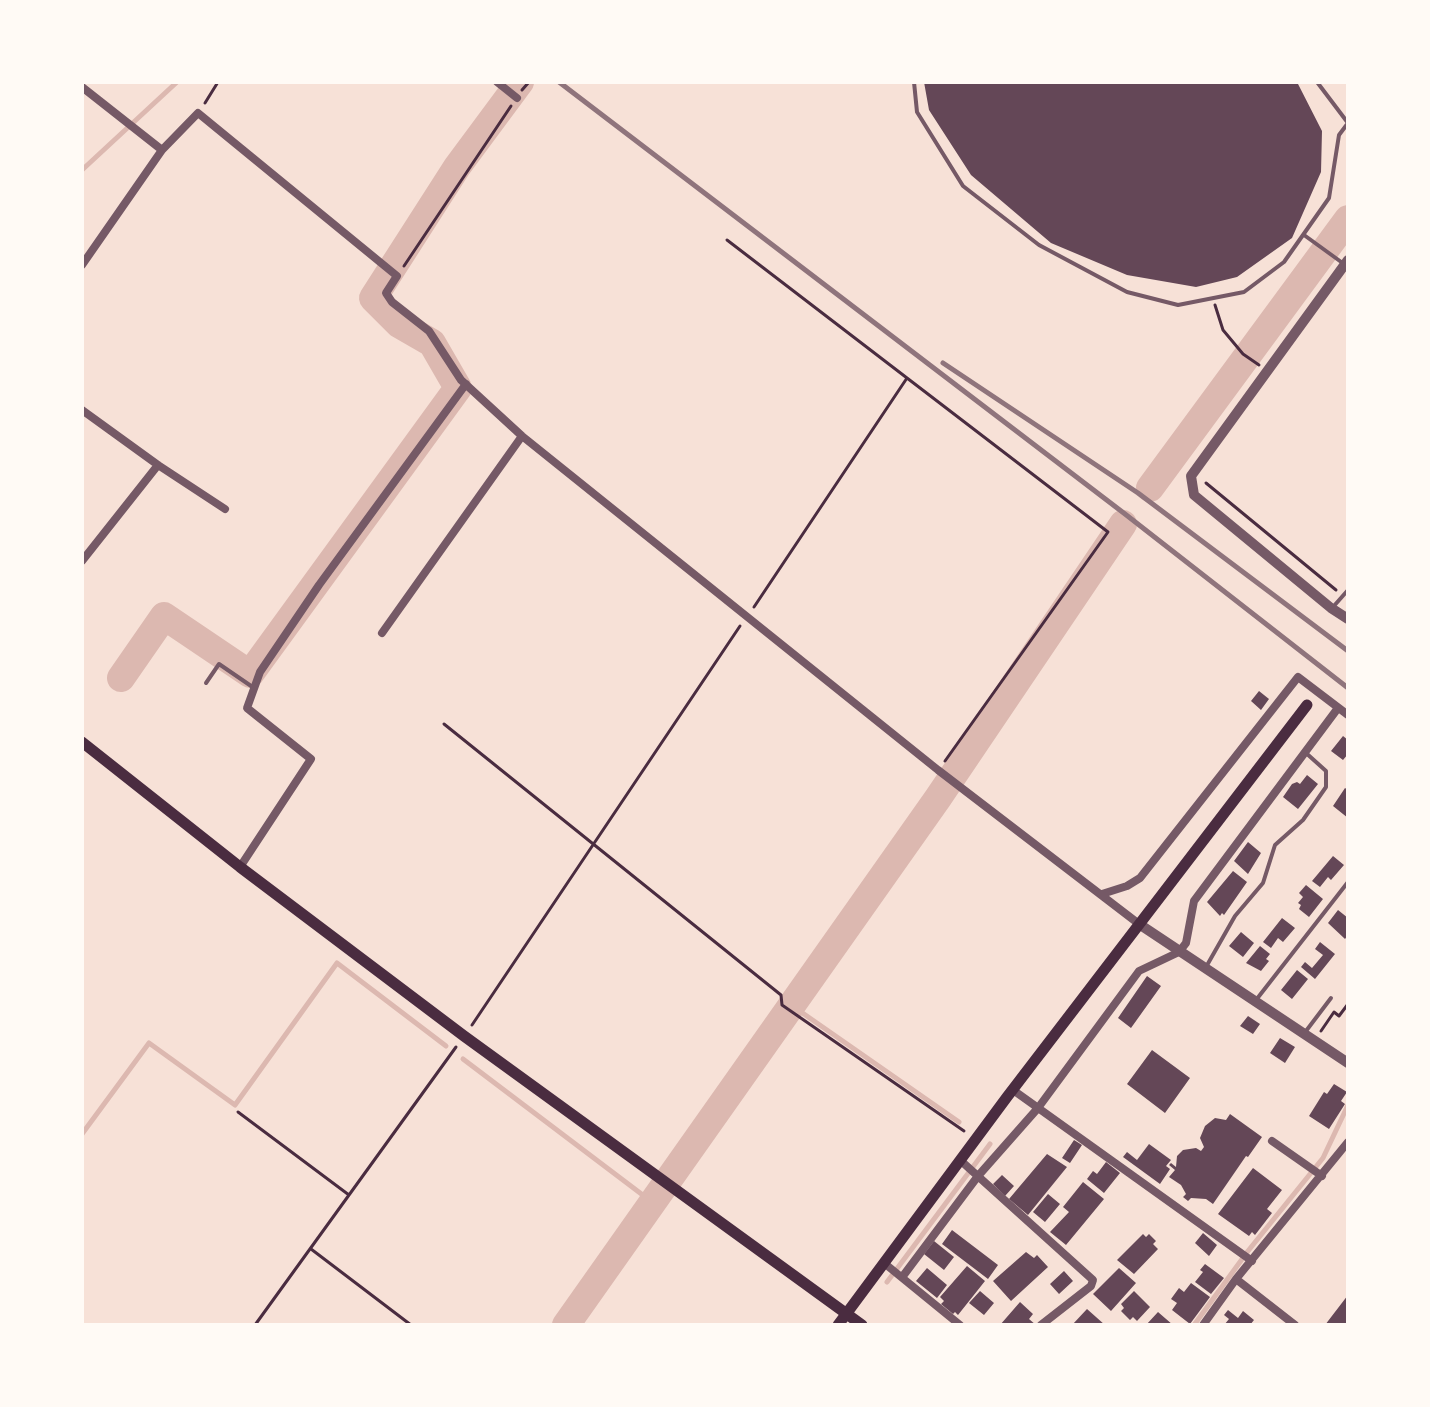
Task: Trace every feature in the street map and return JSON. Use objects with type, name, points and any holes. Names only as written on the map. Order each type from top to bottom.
[{"type":"main road","points":[[838,1325],[894,1271],[964,1164],[976,1139],[1307,705]]},
{"type":"main road","points":[[82,742],[240,867],[464,1036],[862,1325]]},
{"type":"street","points":[[497,82],[517,98]]},
{"type":"street","points":[[82,87],[162,150]]},
{"type":"street","points":[[82,265],[162,150],[198,113],[397,276],[386,293],[392,302],[429,331],[461,380],[522,436],[746,618],[1139,924],[1348,1063]]},
{"type":"street","points":[[1343,262],[1191,476],[1194,495],[1348,619]]},
{"type":"street","points":[[240,867],[311,759],[247,708],[260,672],[319,585],[466,384]]},
{"type":"street","points":[[82,410],[225,509]]},
{"type":"street","points":[[382,633],[522,436]]},
{"type":"street","points":[[82,561],[158,465]]},
{"type":"street","points":[[1102,894],[1140,878],[1298,677],[1348,715]]},
{"type":"street","points":[[960,1325],[894,1271],[1038,1108],[1139,971],[1179,952],[1186,943],[1194,901],[1338,708]]},
{"type":"street","points":[[1013,1090],[1247,1257]]},
{"type":"street","points":[[1272,1141],[1316,1172]]},
{"type":"street","points":[[1203,1325],[1236,1279],[1247,1257],[1316,1172],[1348,1142]]},
{"type":"street","points":[[964,1164],[1093,1280],[1091,1286],[1041,1325]]},
{"type":"street","points":[[1236,1279],[1295,1325]]},
{"type":"lane","points":[[914,82],[917,112],[963,186],[1039,245],[1127,292],[1178,305],[1244,292],[1284,262],[1329,198],[1339,135],[1348,123],[1317,82]]},
{"type":"lane","points":[[1304,235],[1343,262]]},
{"type":"lane","points":[[1331,608],[1348,590]]},
{"type":"lane","points":[[206,683],[219,664],[256,689]]},
{"type":"lane","points":[[1204,969],[1235,916],[1263,883],[1275,845],[1303,820],[1326,787],[1326,771],[1304,751]]},
{"type":"lane","points":[[1255,1002],[1348,882]]},
{"type":"lane","points":[[1304,1034],[1331,998]]},
{"type":"path","points":[[198,113],[218,82]]},
{"type":"path","points":[[397,276],[529,82]]},
{"type":"path","points":[[727,240],[1108,532],[940,771]]},
{"type":"path","points":[[1212,298],[1223,330],[1243,354],[1260,366]]},
{"type":"path","points":[[255,1325],[464,1036],[907,378]]},
{"type":"path","points":[[1204,481],[1343,596]]},
{"type":"path","points":[[444,724],[781,995],[782,1005],[976,1139]]},
{"type":"path","points":[[1321,1031],[1334,1012],[1339,1016],[1348,1004]]},
{"type":"path","points":[[238,1112],[349,1195]]},
{"type":"path","points":[[311,1249],[411,1325]]},
{"type":"building","points":[[924,82],[1297,82],[1322,131],[1321,172],[1292,238],[1237,277],[1196,287],[1127,275],[1051,243],[971,175],[929,110]]},
{"type":"building","points":[[1259,691],[1269,699],[1261,710],[1251,701]]},
{"type":"building","points":[[1343,736],[1348,740],[1348,754],[1343,760],[1331,751]]},
{"type":"building","points":[[1307,775],[1318,784],[1298,809],[1283,797],[1292,784],[1300,784]]},
{"type":"building","points":[[1345,788],[1348,790],[1348,818],[1333,806]]},
{"type":"building","points":[[1248,842],[1261,853],[1248,874],[1234,861]]},
{"type":"building","points":[[1333,856],[1344,865],[1320,887],[1312,881]]},
{"type":"building","points":[[1233,871],[1247,882],[1224,915],[1222,913],[1220,916],[1207,902]]},
{"type":"building","points":[[1306,885],[1323,899],[1309,917],[1299,909],[1301,905],[1298,903],[1303,897],[1299,893]]},
{"type":"building","points":[[1338,910],[1348,918],[1348,935],[1345,939],[1328,923]]},
{"type":"building","points":[[1282,918],[1295,928],[1283,942],[1278,938],[1271,948],[1263,942]]},
{"type":"building","points":[[1241,932],[1254,943],[1243,957],[1229,946]]},
{"type":"building","points":[[1320,942],[1335,954],[1315,979],[1301,967],[1305,962],[1312,968],[1323,955],[1315,949]]},
{"type":"building","points":[[1260,946],[1270,954],[1261,971],[1246,963]]},
{"type":"building","points":[[1297,970],[1308,979],[1292,999],[1281,990]]},
{"type":"building","points":[[1147,976],[1161,986],[1131,1028],[1118,1018]]},
{"type":"building","points":[[1248,1016],[1260,1024],[1253,1034],[1240,1026]]},
{"type":"building","points":[[1280,1038],[1295,1047],[1285,1063],[1270,1053]]},
{"type":"building","points":[[1152,1050],[1190,1078],[1165,1113],[1127,1084]]},
{"type":"building","points":[[1334,1084],[1347,1092],[1341,1101],[1345,1104],[1329,1129],[1309,1116],[1324,1092],[1327,1094]]},
{"type":"building","points":[[1230,1114],[1262,1137],[1213,1204],[1206,1199],[1191,1198],[1188,1201],[1183,1197],[1186,1194],[1181,1185],[1169,1177],[1175,1170],[1169,1165],[1171,1163],[1176,1167],[1177,1156],[1183,1150],[1196,1148],[1201,1151],[1204,1147],[1200,1138],[1205,1126],[1215,1118],[1226,1120]]},
{"type":"building","points":[[1074,1140],[1082,1145],[1070,1163],[1062,1158]]},
{"type":"building","points":[[1149,1144],[1171,1160],[1166,1166],[1170,1169],[1160,1184],[1123,1157],[1127,1152],[1137,1160]]},
{"type":"building","points":[[1047,1154],[1067,1167],[1028,1215],[1009,1199]]},
{"type":"building","points":[[1106,1162],[1120,1173],[1104,1193],[1087,1179],[1093,1171],[1097,1174]]},
{"type":"building","points":[[1253,1168],[1282,1190],[1267,1209],[1272,1213],[1255,1235],[1252,1232],[1249,1236],[1218,1214]]},
{"type":"building","points":[[1002,1175],[1014,1186],[1005,1196],[993,1184]]},
{"type":"building","points":[[1083,1182],[1104,1199],[1066,1245],[1050,1232],[1069,1212],[1063,1207]]},
{"type":"building","points":[[1048,1194],[1060,1204],[1045,1222],[1033,1212]]},
{"type":"building","points":[[952,1230],[998,1265],[988,1279],[942,1244]]},
{"type":"building","points":[[1203,1233],[1217,1245],[1209,1256],[1195,1243]]},
{"type":"building","points":[[1143,1234],[1146,1237],[1149,1234],[1156,1241],[1153,1244],[1158,1249],[1134,1274],[1117,1260]]},
{"type":"building","points":[[934,1241],[954,1257],[944,1270],[924,1254]]},
{"type":"building","points":[[1026,1252],[1034,1258],[1037,1255],[1048,1267],[1011,1301],[993,1281]]},
{"type":"building","points":[[1205,1264],[1224,1278],[1211,1294],[1195,1282]]},
{"type":"building","points":[[967,1266],[985,1281],[958,1315],[953,1314],[941,1304],[944,1301],[940,1297]]},
{"type":"building","points":[[927,1268],[947,1285],[937,1298],[916,1281]]},
{"type":"building","points":[[1119,1268],[1136,1283],[1111,1311],[1093,1294]]},
{"type":"building","points":[[1064,1271],[1073,1281],[1059,1294],[1050,1284]]},
{"type":"building","points":[[1191,1283],[1210,1297],[1190,1324],[1172,1310],[1177,1303],[1171,1299],[1179,1288],[1184,1292]]},
{"type":"building","points":[[980,1291],[994,1303],[984,1315],[969,1303]]},
{"type":"building","points":[[1134,1291],[1150,1307],[1137,1321],[1133,1317],[1130,1320],[1121,1311],[1124,1308],[1121,1304]]},
{"type":"building","points":[[1348,1295],[1348,1325],[1325,1325]]},
{"type":"building","points":[[1020,1302],[1033,1314],[1029,1319],[1036,1325],[1000,1325]]},
{"type":"building","points":[[1087,1309],[1105,1325],[1072,1325]]},
{"type":"building","points":[[1228,1310],[1238,1318],[1243,1311],[1254,1320],[1250,1325],[1224,1325],[1229,1319],[1224,1315]]},
{"type":"building","points":[[1158,1312],[1173,1325],[1146,1325]]},
{"type":"waterway","points":[[82,170],[177,82]]},
{"type":"waterway","points":[[121,678],[164,616],[250,674],[458,388],[432,343],[399,324],[373,298],[457,167],[520,82]]},
{"type":"waterway","points":[[1150,488],[1348,219]]},
{"type":"waterway","points":[[566,1325],[938,798],[1123,524]]},
{"type":"waterway","points":[[82,1134],[149,1043],[235,1105],[337,963],[446,1046]]},
{"type":"waterway","points":[[791,1005],[959,1122]]},
{"type":"waterway","points":[[463,1059],[652,1202]]},
{"type":"waterway","points":[[1194,1325],[1248,1251],[1323,1158],[1348,1105]]},
{"type":"waterway","points":[[887,1282],[990,1144]]},
{"type":"railway","points":[[559,82],[1348,688]]},
{"type":"railway","points":[[943,363],[1138,493],[1348,651]]}]
